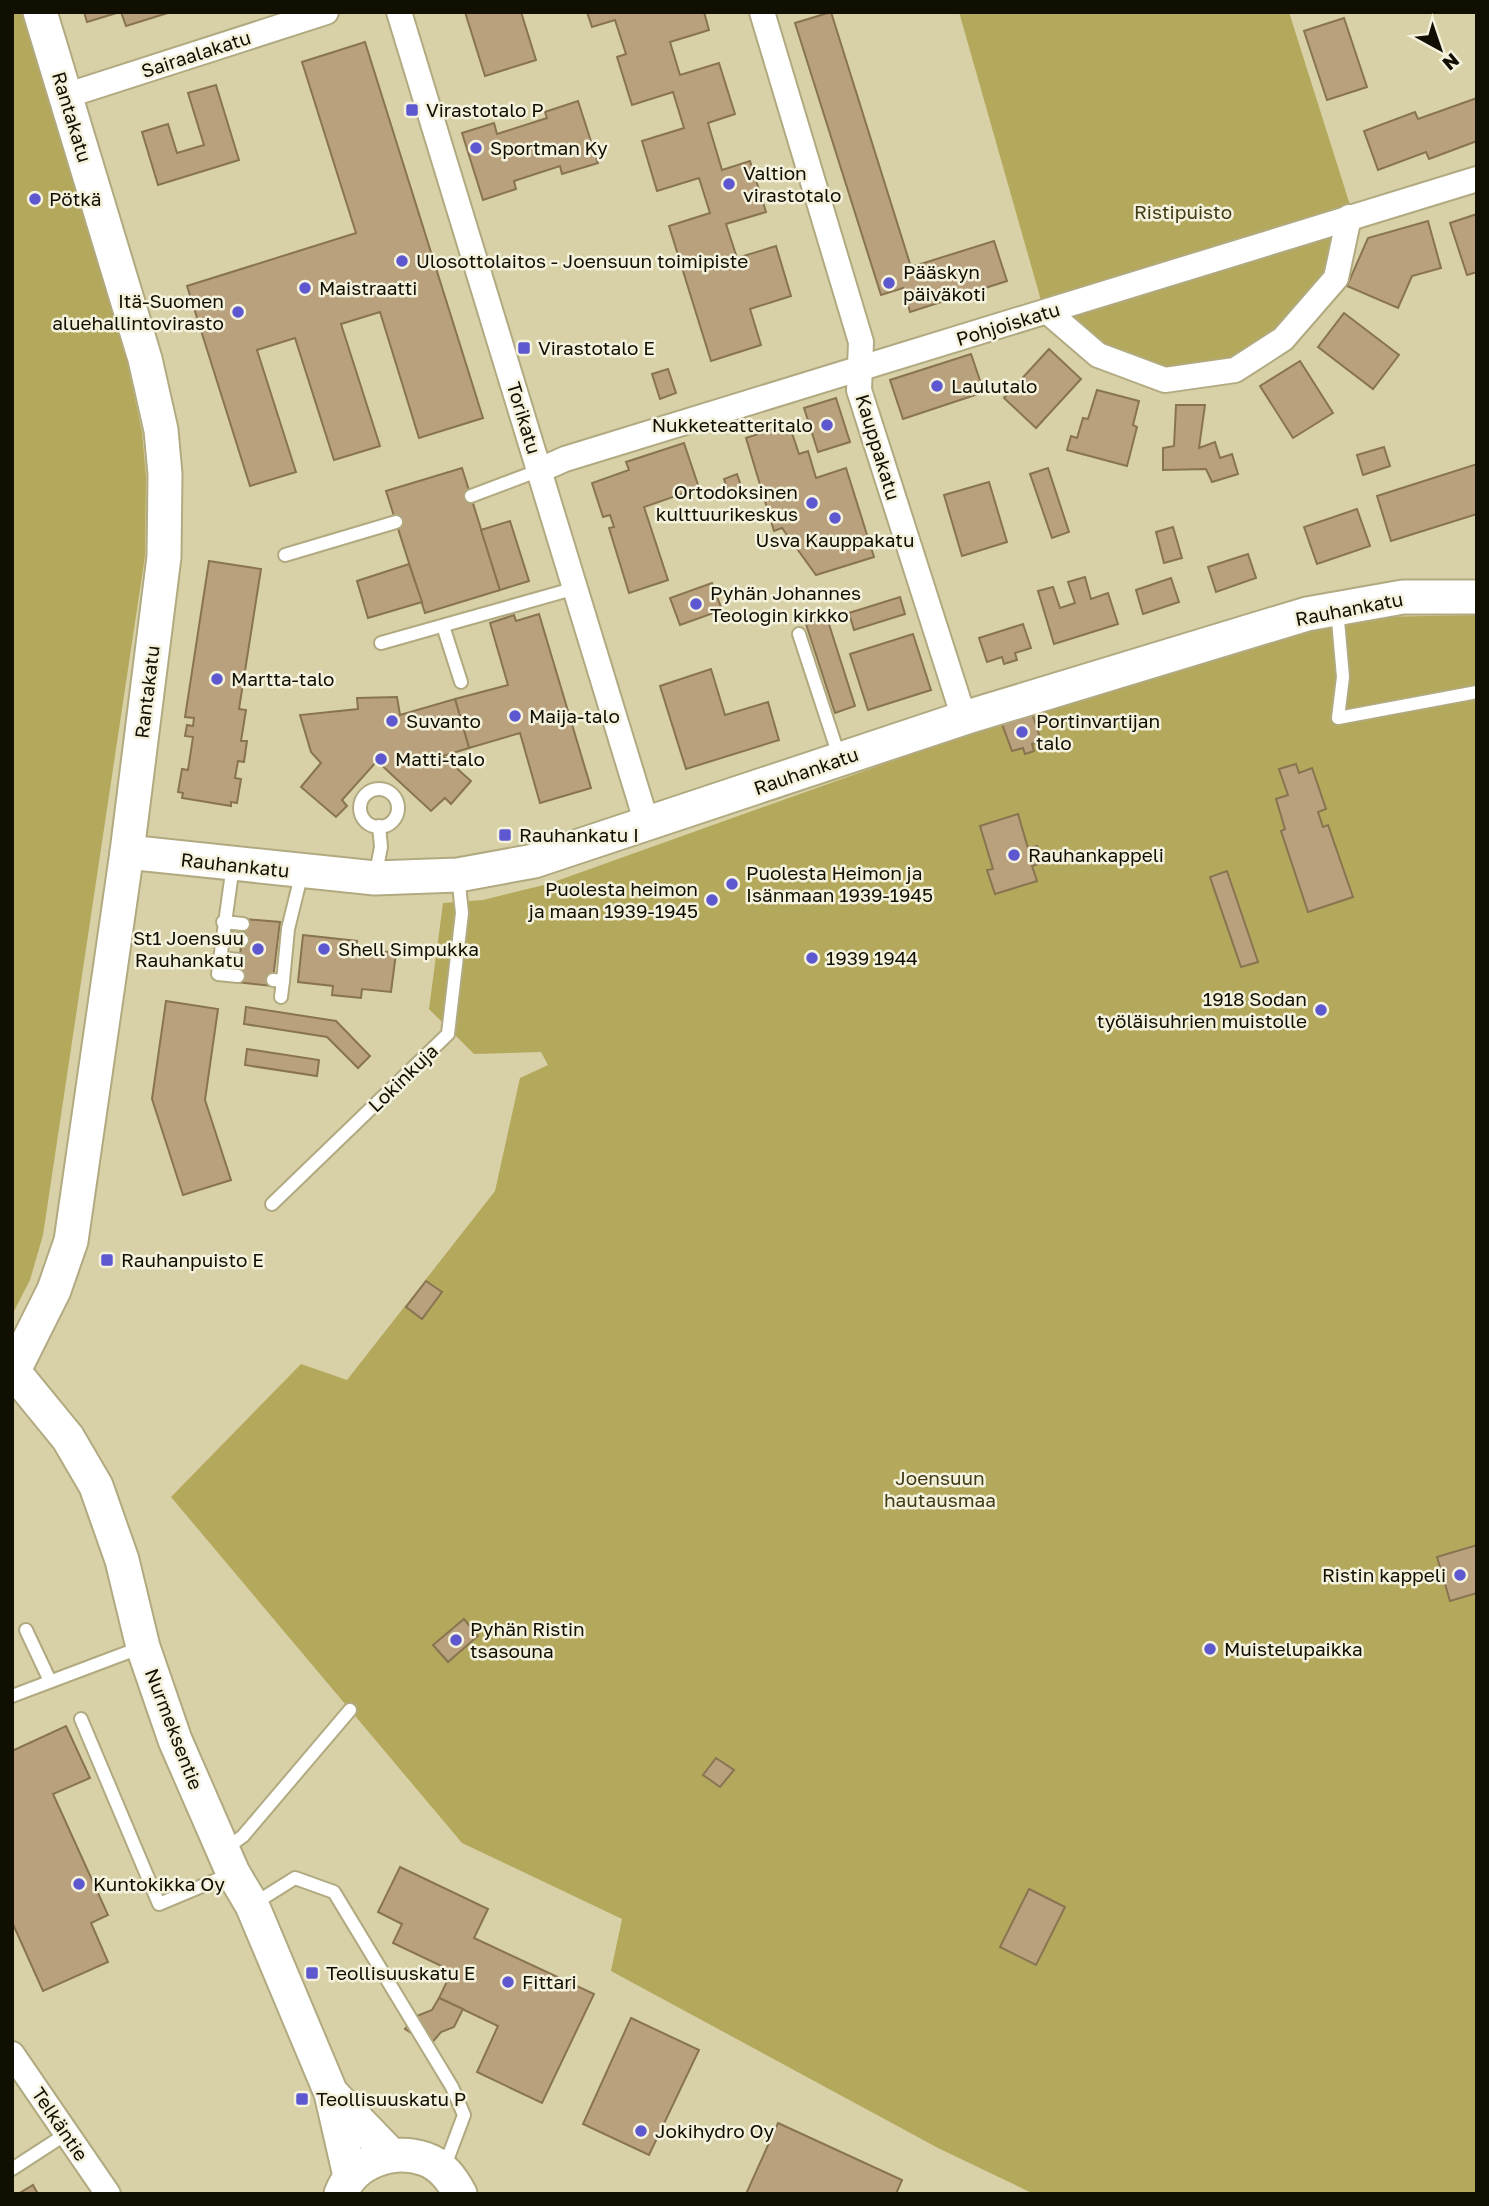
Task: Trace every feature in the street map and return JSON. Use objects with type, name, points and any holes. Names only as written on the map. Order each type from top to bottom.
[{"type":"street","name":"Rantakatu","points":[[13,1373],[54,1290],[71,1241],[127,852],[164,557],[165,474],[161,430],[145,359],[40,12]]},
{"type":"street","name":"Sairaalakatu","points":[[65,96],[326,12]]},
{"type":"street","name":"Torikatu","points":[[399,12],[647,824]]},
{"type":"street","name":"Kauppakatu","points":[[762,12],[861,342],[859,390],[964,718]]},
{"type":"street","name":"Pohjoiskatu","points":[[540,470],[565,459],[1477,179]]},
{"type":"street","points":[[1048,312],[1098,355],[1165,380],[1235,370],[1283,339],[1336,278],[1349,217]]},
{"type":"street","name":"Rauhankatu","points":[[127,852],[374,878],[458,875],[534,861],[964,718],[1307,614],[1404,597],[1477,597]]},
{"type":"street","name":"Nurmeksentie","points":[[13,1373],[68,1438],[96,1486],[122,1560],[143,1647],[175,1740],[228,1862],[252,1905],[331,2093],[345,2185]]},
{"type":"street","name":"Telkäntie","points":[[12,2054],[108,2194]]},
{"type":"street","name":"Nurmeksentie","points":[[331,2093],[391,2155]]},
{"type":"street","points":[[345,2185],[378,2158],[391,2155],[443,2175],[482,2194]]},
{"type":"lane","points":[[471,496],[540,470]]},
{"type":"lane","points":[[285,555],[396,522]]},
{"type":"lane","points":[[381,643],[576,588]]},
{"type":"lane","points":[[1337,608],[1343,677],[1338,718],[1477,692]]},
{"type":"lane","points":[[443,626],[461,682]]},
{"type":"lane","points":[[799,634],[841,760]]},
{"type":"lane","points":[[374,878],[381,847],[379,826]]},
{"type":"lane","points":[[233,864],[218,974],[238,976]]},
{"type":"lane","points":[[281,997],[278,980],[284,929],[302,872]]},
{"type":"lane","name":"Lokinkuja","points":[[272,1204],[448,1034],[462,913],[458,875]]},
{"type":"lane","points":[[223,922],[243,924]]},
{"type":"lane","points":[[222,938],[242,940]]},
{"type":"lane","points":[[220,958],[239,960]]},
{"type":"lane","points":[[26,1630],[50,1681]]},
{"type":"lane","points":[[12,1696],[143,1647]]},
{"type":"lane","points":[[81,1719],[159,1904],[228,1862],[243,1836],[350,1710]]},
{"type":"lane","points":[[252,1905],[295,1878],[334,1892],[452,2087],[464,2115],[443,2175]]},
{"type":"lane","points":[[12,2169],[66,2134]]},
{"type":"green space","points":[[12,12],[25,12],[127,361],[142,432],[146,477],[145,556],[43,1235],[30,1280],[12,1315]]},
{"type":"green space","name":"Ristipuisto","points":[[959,12],[1289,12],[1356,224],[1289,345],[1167,386],[1046,318]]},
{"type":"green space","name":"Joensuun hautausmaa","points":[[1477,615],[1477,2194],[1034,2194],[938,2148],[611,1971],[622,1919],[462,1843],[171,1497],[301,1364],[347,1380],[495,1191],[520,1078],[548,1065],[541,1052],[474,1054],[429,1009],[443,903],[483,900],[548,884],[979,730],[1325,618]]},
{"type":"building","points":[[84,12],[120,12],[87,22]]},
{"type":"building","points":[[121,12],[171,12],[126,26]]},
{"type":"building","points":[[465,12],[521,12],[536,60],[485,76]]},
{"type":"building","name":"Valtion virastotalo","points":[[587,12],[704,12],[709,30],[670,42],[680,75],[719,63],[735,114],[708,123],[722,170],[750,161],[766,212],[726,224],[737,258],[776,246],[791,296],[750,309],[761,345],[711,361],[669,226],[710,213],[699,178],[657,191],[642,141],[684,128],[673,92],[632,105],[617,57],[626,54],[615,20],[592,27]]},
{"type":"building","points":[[831,12],[911,267],[994,241],[1007,281],[910,312],[903,288],[881,295],[795,23]]},
{"type":"building","points":[[1344,18],[1367,87],[1327,100],[1304,31]]},
{"type":"building","points":[[365,42],[483,418],[419,438],[380,312],[341,324],[380,446],[334,460],[295,338],[257,350],[296,472],[250,486],[187,286],[356,233],[302,62]]},
{"type":"building","points":[[216,85],[239,160],[158,185],[142,132],[168,124],[177,153],[204,145],[188,93]]},
{"type":"building","points":[[1477,98],[1477,141],[1429,159],[1426,152],[1378,170],[1364,131],[1415,112],[1418,119]]},
{"type":"building","points":[[578,101],[598,163],[562,174],[560,166],[514,181],[516,189],[483,200],[462,133],[494,123],[497,134],[547,118],[545,112]]},
{"type":"building","points":[[1477,214],[1477,272],[1467,275],[1450,223]]},
{"type":"building","points":[[1428,221],[1441,268],[1412,276],[1398,308],[1347,286],[1368,238]]},
{"type":"building","points":[[1344,313],[1399,355],[1373,389],[1318,347]]},
{"type":"building","points":[[1049,349],[1081,379],[1036,428],[1004,398]]},
{"type":"building","name":"Laulutalo","points":[[971,354],[984,392],[903,419],[890,380]]},
{"type":"building","points":[[1300,361],[1333,413],[1293,438],[1260,386]]},
{"type":"building","points":[[668,369],[676,393],[660,399],[652,374]]},
{"type":"building","points":[[1097,390],[1139,401],[1133,425],[1137,427],[1127,466],[1067,450],[1071,436],[1077,438],[1083,418],[1088,419]]},
{"type":"building","name":"Nukketeatteritalo","points":[[836,398],[850,442],[818,452],[804,408]]},
{"type":"building","points":[[1176,405],[1205,405],[1199,448],[1215,442],[1220,458],[1232,454],[1238,474],[1212,482],[1206,469],[1163,470],[1163,448],[1174,446]]},
{"type":"building","name":"Ortodoksinen kulttuurikeskus","points":[[789,424],[799,454],[808,451],[816,478],[846,468],[874,557],[816,575],[782,528],[774,531],[746,438]]},
{"type":"building","points":[[684,443],[699,488],[644,507],[668,580],[629,593],[609,528],[614,527],[610,515],[603,517],[592,483],[629,470],[626,462]]},
{"type":"building","points":[[1384,447],[1390,466],[1363,475],[1357,455]]},
{"type":"building","points":[[1477,464],[1477,514],[1391,541],[1377,496]]},
{"type":"building","points":[[462,468],[500,590],[425,613],[386,491]]},
{"type":"building","points":[[1048,468],[1069,532],[1052,538],[1030,474]]},
{"type":"building","points":[[737,474],[743,492],[730,497],[724,479]]},
{"type":"building","points":[[989,482],[1007,542],[962,556],[944,495]]},
{"type":"building","points":[[1357,509],[1370,546],[1317,564],[1304,527]]},
{"type":"building","points":[[510,521],[529,581],[500,590],[481,530]]},
{"type":"building","points":[[1173,527],[1182,558],[1164,563],[1156,532]]},
{"type":"building","points":[[1248,554],[1256,578],[1216,592],[1208,567]]},
{"type":"building","name":"Martta-talo","points":[[209,561],[261,569],[239,709],[246,710],[241,741],[247,741],[244,762],[238,761],[235,778],[241,779],[237,803],[231,802],[231,806],[182,798],[183,793],[178,792],[182,769],[188,770],[193,737],[185,736],[187,725],[193,726],[194,718],[185,717]]},
{"type":"building","points":[[409,564],[422,602],[368,618],[357,581]]},
{"type":"building","points":[[1085,577],[1091,599],[1108,593],[1118,624],[1054,644],[1038,591],[1053,587],[1060,608],[1075,603],[1068,582]]},
{"type":"building","points":[[1171,578],[1179,602],[1143,614],[1136,590]]},
{"type":"building","name":"Pyhän Johannes Teologin kirkko","points":[[712,583],[722,610],[680,625],[670,598]]},
{"type":"building","points":[[900,597],[905,614],[854,630],[849,613]]},
{"type":"building","name":"Maija-talo","points":[[539,614],[591,788],[540,803],[520,733],[469,748],[455,699],[508,685],[490,623],[514,615],[516,621]]},
{"type":"building","points":[[827,618],[855,706],[835,713],[806,624]]},
{"type":"building","points":[[1023,624],[1031,648],[1015,653],[1017,660],[1004,664],[1002,657],[987,662],[979,638]]},
{"type":"building","points":[[913,634],[931,690],[868,710],[850,654]]},
{"type":"building","points":[[711,669],[725,715],[768,702],[779,740],[686,769],[660,686]]},
{"type":"building","name":"Matti-talo","points":[[397,697],[400,715],[455,699],[469,748],[443,756],[471,781],[451,804],[445,798],[431,811],[377,761],[342,800],[347,806],[336,817],[301,787],[321,763],[311,752],[300,715],[358,709],[357,698]]},
{"type":"building","name":"Portinvartijan talo","points":[[1032,713],[1041,741],[1032,744],[1034,751],[1025,754],[1023,748],[1012,751],[1002,724]]},
{"type":"building","points":[[1296,764],[1299,773],[1312,768],[1326,809],[1318,812],[1323,827],[1328,825],[1353,897],[1308,912],[1281,831],[1285,829],[1276,799],[1288,795],[1279,769]]},
{"type":"building","name":"Rauhankappeli","points":[[1018,814],[1028,848],[1037,846],[1042,863],[1032,866],[1037,881],[995,894],[987,870],[993,869],[980,826]]},
{"type":"building","points":[[1227,871],[1258,962],[1241,967],[1210,877]]},
{"type":"building","points":[[244,919],[280,922],[272,986],[237,982]]},
{"type":"building","points":[[303,935],[357,941],[356,948],[396,953],[391,992],[362,989],[361,998],[332,995],[333,986],[298,982]]},
{"type":"building","points":[[166,1001],[218,1009],[205,1100],[231,1180],[183,1195],[152,1099]]},
{"type":"building","points":[[246,1007],[336,1021],[370,1056],[358,1068],[327,1037],[244,1024]]},
{"type":"building","points":[[247,1049],[319,1060],[317,1076],[245,1065]]},
{"type":"building","points":[[426,1281],[442,1292],[422,1319],[406,1307]]},
{"type":"building","name":"Ristin kappeli","points":[[1477,1545],[1477,1593],[1450,1601],[1437,1557]]},
{"type":"building","name":"Pyhän Ristin tsasouna","points":[[464,1619],[478,1636],[448,1662],[433,1645]]},
{"type":"building","points":[[66,1726],[90,1778],[53,1794],[108,1915],[91,1923],[108,1962],[43,1991],[12,1922],[12,1751]]},
{"type":"building","points":[[716,1758],[734,1770],[720,1787],[703,1775]]},
{"type":"building","name":"Fittari","points":[[400,1867],[488,1909],[474,1938],[594,1994],[542,2103],[477,2072],[498,2026],[439,1998],[452,1971],[393,1943],[402,1924],[378,1912]]},
{"type":"building","points":[[1029,1889],[1065,1907],[1036,1965],[1000,1947]]},
{"type":"building","points":[[439,1998],[463,2009],[454,2027],[441,2032],[430,2045],[405,2029],[414,2017],[432,2010]]},
{"type":"building","points":[[631,2018],[699,2050],[649,2155],[583,2124]]},
{"type":"building","points":[[778,2123],[902,2180],[896,2194],[746,2194]]},
{"type":"building","points":[[33,2185],[38,2194],[18,2194]]},
{"type":"place","name":"Virastotalo P","points":[[412,110]]},
{"type":"place","name":"Sportman Ky","points":[[476,148]]},
{"type":"place","name":"Valtion virastotalo","points":[[729,184]]},
{"type":"place","name":"Pötkä","points":[[35,199]]},
{"type":"place","name":"Ulosottolaitos - Joensuun toimipiste","points":[[402,261]]},
{"type":"place","name":"Pääskyn päiväkoti","points":[[889,283]]},
{"type":"place","name":"Maistraatti","points":[[305,288]]},
{"type":"place","name":"Itä-Suomen aluehallintovirasto","points":[[238,312]]},
{"type":"place","name":"Virastotalo E","points":[[524,348]]},
{"type":"place","name":"Laulutalo","points":[[937,386]]},
{"type":"place","name":"Nukketeatteritalo","points":[[827,425]]},
{"type":"place","name":"Ortodoksinen kulttuurikeskus","points":[[812,503]]},
{"type":"place","name":"Usva Kauppakatu","points":[[835,518]]},
{"type":"place","name":"Pyhän Johannes Teologin kirkko","points":[[696,604]]},
{"type":"place","name":"Martta-talo","points":[[217,679]]},
{"type":"place","name":"Maija-talo","points":[[515,716]]},
{"type":"place","name":"Suvanto","points":[[392,721]]},
{"type":"place","name":"Portinvartijan talo","points":[[1022,732]]},
{"type":"place","name":"Matti-talo","points":[[381,759]]},
{"type":"place","name":"Rauhankatu I","points":[[505,835]]},
{"type":"place","name":"Rauhankappeli","points":[[1014,855]]},
{"type":"place","name":"Puolesta Heimon ja Isänmaan 1939-1945","points":[[732,884]]},
{"type":"place","name":"Puolesta heimon ja maan 1939-1945","points":[[712,900]]},
{"type":"place","name":"St1 Joensuu Rauhankatu","points":[[258,949]]},
{"type":"place","name":"Shell Simpukka","points":[[324,949]]},
{"type":"place","name":"1939 1944","points":[[812,958]]},
{"type":"place","name":"1918 Sodan työläisuhrien muistolle","points":[[1321,1010]]},
{"type":"place","name":"Rauhanpuisto E","points":[[107,1260]]},
{"type":"place","name":"Ristin kappeli","points":[[1460,1575]]},
{"type":"place","name":"Pyhän Ristin tsasouna","points":[[456,1640]]},
{"type":"place","name":"Muistelupaikka","points":[[1210,1649]]},
{"type":"place","name":"Kuntokikka Oy","points":[[79,1884]]},
{"type":"place","name":"Teollisuuskatu E","points":[[312,1973]]},
{"type":"place","name":"Fittari","points":[[508,1982]]},
{"type":"place","name":"Teollisuuskatu P","points":[[302,2099]]},
{"type":"place","name":"Jokihydro Oy","points":[[641,2131]]}]
